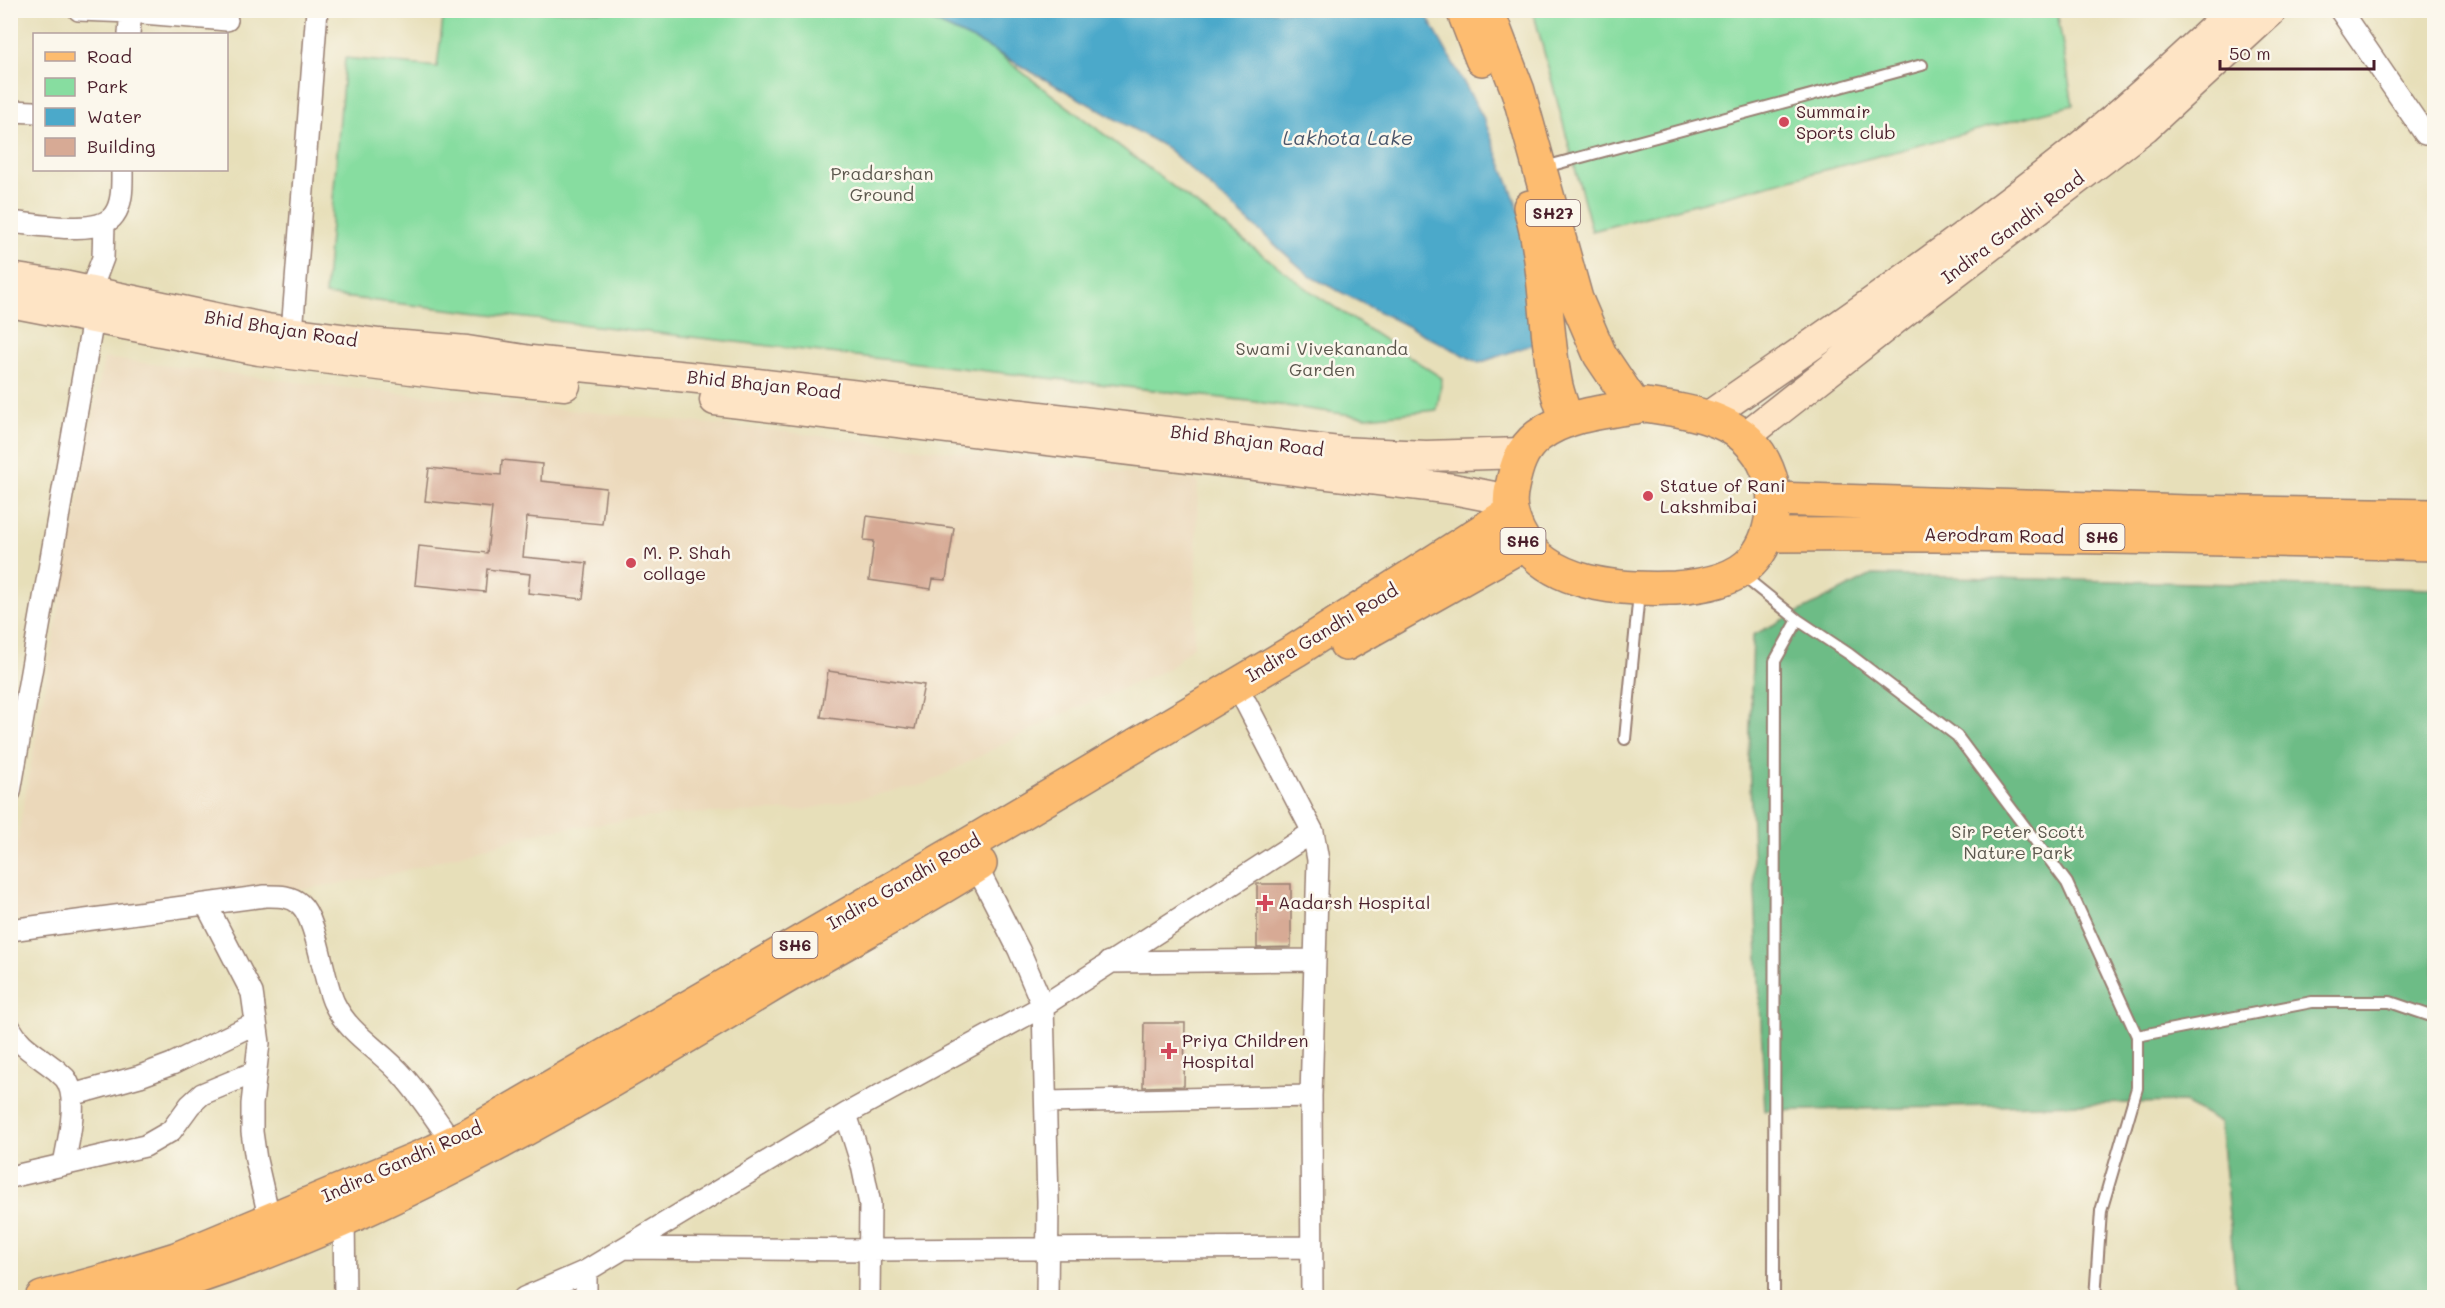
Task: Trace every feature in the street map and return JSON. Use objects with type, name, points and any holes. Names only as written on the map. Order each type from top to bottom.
[{"type":"main road","name":"SH27","points":[[1463,10],[1494,87],[1537,230],[1555,382],[1567,421]]},
{"type":"main road","name":"SH27","points":[[1488,10],[1518,91],[1576,299],[1600,355],[1635,407]]},
{"type":"main road","name":"Indira Gandhi Road","points":[[1709,416],[1853,318],[2071,155],[2234,10]]},
{"type":"main road","name":"Indira Gandhi Road","points":[[1746,436],[2145,127],[2272,10]]},
{"type":"main road","name":"Bhid Bhajan Road","points":[[10,278],[92,306]]},
{"type":"main road","name":"Bhid Bhajan Road","points":[[10,302],[92,306],[451,374],[733,402],[1442,487],[1510,506]]},
{"type":"main road","name":"Bhid Bhajan Road","points":[[291,343],[379,344],[467,351],[531,361],[757,384],[1339,452],[1426,456],[1522,453]]},
{"type":"main road","name":"SH6","points":[[1510,506],[1524,543],[1544,561],[1569,576],[1611,587],[1640,589],[1690,587],[1715,582],[1738,572],[1752,561],[1769,535],[1774,499],[1770,474],[1762,456],[1746,436],[1709,416],[1646,405],[1601,412],[1567,421],[1539,436],[1522,453]]},
{"type":"main road","points":[[1510,506],[1522,453]]},
{"type":"main road","name":"Aerodram Road","points":[[1774,499],[2188,512],[2434,516]]},
{"type":"main road","name":"Indira Gandhi Road","points":[[129,1298],[205,1274],[344,1218],[425,1182],[534,1124],[971,856],[1296,650],[1510,506]]},
{"type":"main road","name":"Aerodram Road","points":[[1769,535],[1889,534],[2434,544]]},
{"type":"main road","name":"Indira Gandhi Road","points":[[42,1298],[108,1281],[176,1258],[270,1221],[452,1142],[1246,703],[1524,543]]},
{"type":"street","points":[[79,10],[131,11],[227,22]]},
{"type":"street","points":[[291,343],[317,10]]},
{"type":"street","points":[[2340,10],[2426,134]]},
{"type":"street","points":[[129,33],[131,11]]},
{"type":"street","points":[[10,111],[33,112]]},
{"type":"street","points":[[10,222],[76,227],[104,224],[114,216],[119,205],[123,171]]},
{"type":"street","points":[[10,792],[92,306],[103,258],[104,224]]},
{"type":"street","points":[[1246,703],[1313,832],[1318,860],[1311,1096],[1312,1298]]},
{"type":"street","points":[[524,1298],[586,1270],[626,1248],[846,1114],[1043,1006],[1313,832]]},
{"type":"street","points":[[971,856],[1024,959],[1043,1006],[1047,1298]]},
{"type":"street","points":[[10,930],[265,896],[285,896],[301,904],[309,920],[332,1001],[340,1016],[353,1032],[403,1076],[452,1142]]},
{"type":"street","points":[[206,904],[252,993],[259,1043],[252,1132],[270,1221]]},
{"type":"street","points":[[1108,962],[1315,960]]},
{"type":"street","points":[[72,1095],[151,1072],[256,1023]]},
{"type":"street","points":[[10,1028],[28,1050],[66,1079],[72,1095],[71,1123],[64,1164]]},
{"type":"street","points":[[10,1177],[145,1146],[171,1131],[190,1105],[202,1094],[255,1072]]},
{"type":"street","points":[[1046,1102],[1311,1096]]},
{"type":"street","points":[[846,1114],[862,1165],[870,1204],[869,1298]]},
{"type":"street","points":[[344,1218],[345,1298]]},
{"type":"street","points":[[626,1248],[869,1250],[1311,1247]]},
{"type":"street","points":[[586,1270],[586,1298]]},
{"type":"lane","points":[[1541,168],[1922,65]]},
{"type":"lane","points":[[1738,572],[1798,620],[1849,654],[1958,736],[2067,883],[2138,1036],[2138,1088],[2101,1211],[2095,1298]]},
{"type":"lane","points":[[1625,740],[1640,589]]},
{"type":"lane","points":[[1774,1298],[1775,661],[1798,620]]},
{"type":"lane","points":[[2138,1036],[2312,1002],[2390,1002],[2434,1017]]},
{"type":"shaded area","name":"M. P. Shah collage","points":[[104,358],[338,387],[771,430],[1198,481],[1194,645],[1168,669],[1058,716],[926,784],[804,810],[678,814],[544,831],[385,876],[247,898],[25,923],[11,917],[11,875]]},
{"type":"green space","name":"Pradarshan Ground","points":[[444,11],[927,11],[980,40],[1313,293],[1442,378],[1437,410],[1366,417],[1257,402],[325,295],[345,58],[437,67]]},
{"type":"green space","name":"Summair Sports club","points":[[1533,11],[2057,11],[2073,105],[1592,231]]},
{"type":"green space","name":"Sir Peter Scott Nature Park","points":[[1872,575],[2434,589],[2434,1297],[2237,1297],[2220,1123],[2183,1102],[1765,1111],[1749,762],[1753,635]]},
{"type":"water","name":"Lakhota Lake","points":[[910,11],[1424,11],[1484,119],[1541,267],[1537,343],[1479,363],[1311,277],[1167,148],[980,43]]},
{"type":"building","points":[[502,460],[542,464],[541,481],[606,488],[602,524],[527,517],[523,557],[587,563],[583,599],[528,593],[530,574],[487,569],[485,592],[415,585],[419,546],[487,553],[492,508],[425,501],[429,468],[501,475]]},
{"type":"building","points":[[867,516],[954,528],[946,580],[933,579],[931,589],[869,580],[874,541],[864,540]]},
{"type":"building","points":[[828,671],[924,685],[915,729],[821,717]]},
{"type":"building","points":[[1257,884],[1291,884],[1291,947],[1257,948]]},
{"type":"building","points":[[1144,1023],[1185,1023],[1184,1086],[1143,1087]]},
{"type":"place","name":"Summair Sports club","points":[[1784,122]]},
{"type":"place","name":"Statue of Rani Lakshmibai","points":[[1648,496]]},
{"type":"place","name":"M. P. Shah collage","points":[[631,563]]},
{"type":"place","name":"Aadarsh Hospital","points":[[1265,903]]},
{"type":"place","name":"Priya Children Hospital","points":[[1169,1051]]},
{"type":"park label","name":"Swami Vivekananda Garden","points":[[1322,359]]}]
